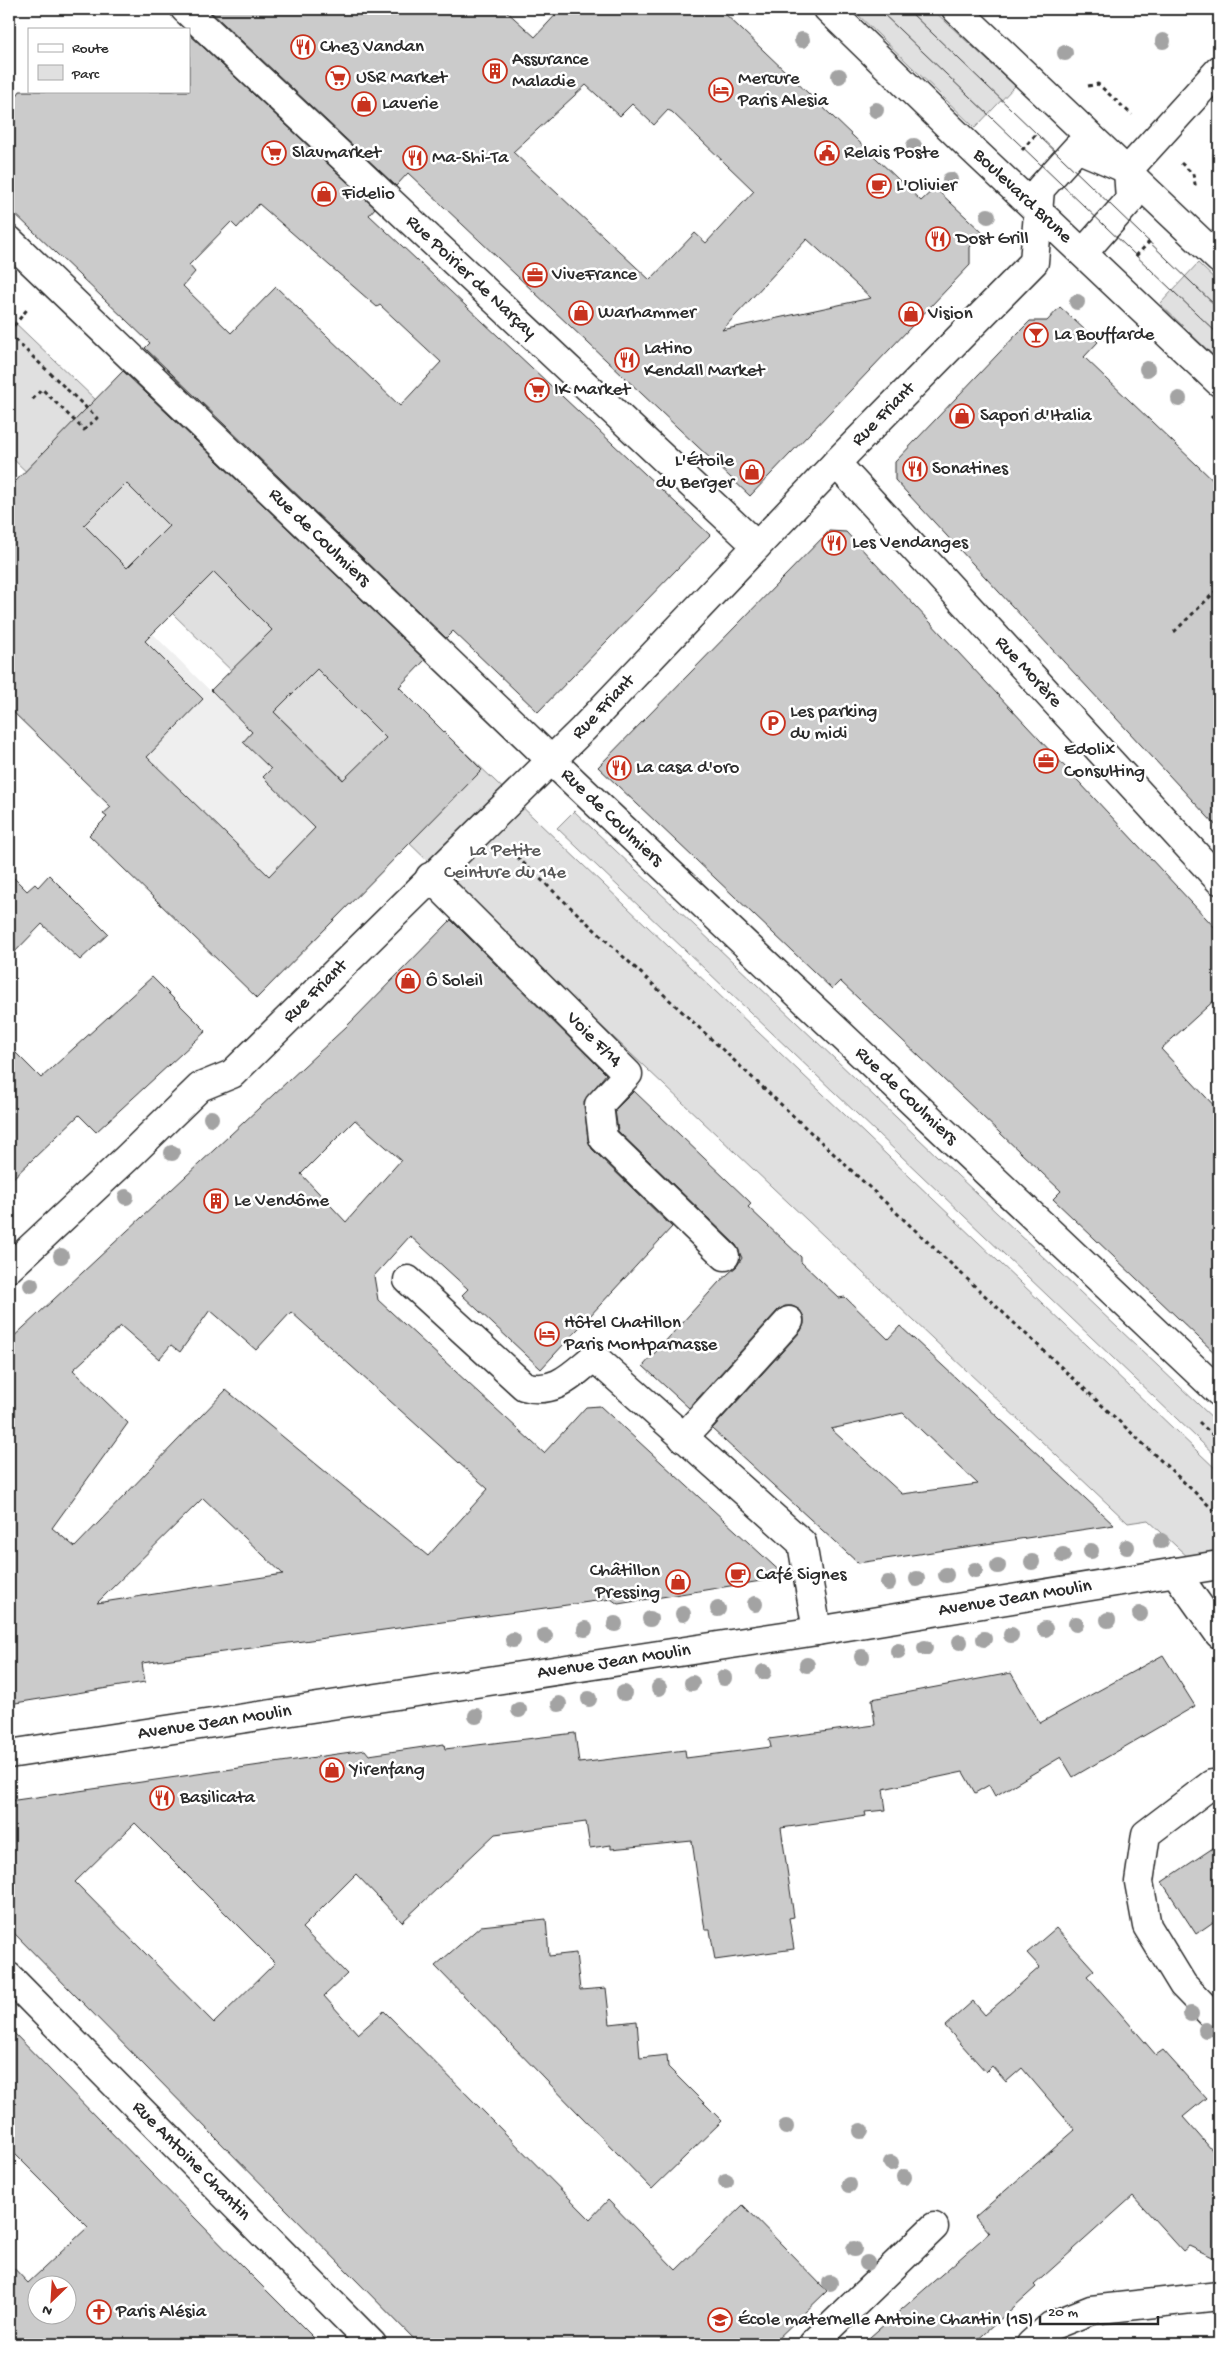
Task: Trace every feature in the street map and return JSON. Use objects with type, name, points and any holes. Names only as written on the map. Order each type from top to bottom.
[{"type":"street","name":"Rue Poirier de Narçay","points":[[185,9],[757,546]]},
{"type":"street","name":"Boulevard Brune","points":[[828,9],[1038,212],[1219,382]]},
{"type":"street","points":[[956,9],[1128,170],[1219,259]]},
{"type":"street","points":[[1083,253],[1130,200],[1128,170],[1219,70]]},
{"type":"street","points":[[1038,212],[1040,189],[1078,148],[1128,170]]},
{"type":"street","name":"Rue Friant","points":[[9,1268],[200,1087],[232,1074],[430,877],[556,764],[583,729],[836,463],[1034,262],[1038,212]]},
{"type":"street","name":"Rue de Coulmiers","points":[[9,240],[556,764],[1219,1392]]},
{"type":"street","name":"Rue Morère","points":[[836,463],[1219,880]]},
{"type":"street","name":"Voie F/14","points":[[430,877],[628,1074],[600,1105],[603,1138],[724,1256]]},
{"type":"street","points":[[408,1280],[524,1386],[538,1390],[549,1388],[565,1380],[594,1357],[802,1543],[818,1630]]},
{"type":"street","points":[[683,1438],[789,1321]]},
{"type":"street","points":[[1198,1568],[1219,1634]]},
{"type":"street","name":"Avenue Jean Moulin","points":[[9,1754],[818,1630],[1198,1568]]},
{"type":"street","points":[[1212,1784],[1146,1834],[1139,1882],[1147,1926],[1183,1985],[1219,2022]]},
{"type":"street","name":"Rue Antoine Chantin","points":[[9,1978],[372,2344]]},
{"type":"street","points":[[813,2344],[934,2227]]},
{"type":"street","points":[[1031,2344],[1051,2326],[1091,2310],[1219,2296]]},
{"type":"path","points":[[1017,155],[1042,127]]},
{"type":"path","points":[[1130,262],[1155,235]]},
{"type":"path","points":[[24,313],[9,333],[97,418],[84,430],[42,389],[32,400]]},
{"type":"path","points":[[1174,632],[1219,588]]},
{"type":"path","points":[[517,857],[1219,1515]]},
{"type":"shaded area","points":[[124,605],[387,867],[283,973],[15,713]]},
{"type":"green space","points":[[852,9],[932,9],[1015,86],[975,128]]},
{"type":"green space","points":[[1198,263],[1219,283],[1219,361],[1160,304]]},
{"type":"green space","name":"La Petite Ceinture du 14e","points":[[9,317],[1219,1472],[1219,1586],[1148,1520],[1128,1523],[469,901],[9,455]]},
{"type":"green space","points":[[574,811],[1219,1424],[1219,1459],[557,828]]},
{"type":"building","points":[[208,9],[504,9],[535,37],[561,9],[720,9],[921,201],[935,188],[983,233],[970,247],[970,265],[750,496],[408,173],[396,186]],"holes":[[[586,85],[620,116],[632,104],[654,125],[668,110],[672,112],[754,191],[706,243],[695,233],[650,280],[513,152]],[[807,239],[871,298],[722,330]]]},
{"type":"building","points":[[190,35],[375,208],[369,215],[710,535],[538,712],[453,631],[446,638],[145,348],[150,343],[9,208],[9,108],[20,91],[190,92]],"holes":[[[259,204],[377,307],[380,305],[441,362],[400,406],[276,287],[231,333],[183,286],[195,272],[189,265],[231,222],[237,228]]]},
{"type":"building","points":[[1060,307],[1098,342],[1084,357],[1219,486],[1219,829],[895,480],[895,462],[1018,333],[1030,321],[1047,321]]},
{"type":"building","points":[[123,371],[425,660],[399,687],[482,770],[257,998],[89,835],[107,817],[103,814],[111,807],[9,708],[9,488]],"holes":[[[126,483],[169,526],[127,568],[84,525]],[[214,572],[272,630],[211,690],[252,732],[243,742],[271,769],[263,777],[315,828],[269,876],[147,757],[203,699],[145,641]],[[317,669],[386,738],[343,780],[274,712]]]},
{"type":"building","points":[[829,531],[846,532],[1219,932],[1219,996],[1161,1049],[1219,1111],[1219,1357],[1053,1199],[1061,1191],[840,981],[832,989],[598,767]]},
{"type":"building","points":[[9,873],[27,891],[35,884],[38,887],[49,875],[108,934],[80,960],[42,924],[9,958]]},
{"type":"building","points":[[451,920],[606,1074],[584,1101],[588,1140],[592,1149],[672,1227],[541,1369],[462,1295],[468,1289],[410,1236],[374,1276],[378,1300],[544,1453],[586,1407],[600,1406],[786,1577],[618,1604],[611,1599],[142,1663],[145,1682],[9,1704],[9,1341],[347,1026]],"holes":[[[355,1120],[401,1160],[346,1222],[301,1174]],[[210,1310],[256,1350],[291,1312],[488,1489],[428,1556],[226,1390],[75,1547],[52,1528],[128,1423],[73,1370],[121,1326],[159,1359],[171,1345],[180,1352]],[[203,1498],[283,1574],[97,1603]]]},
{"type":"building","points":[[152,977],[206,1031],[96,1132],[79,1115],[9,1182],[9,1046],[41,1078]]},
{"type":"building","points":[[634,1091],[750,1202],[751,1204],[748,1207],[801,1257],[801,1262],[839,1298],[845,1297],[888,1339],[900,1326],[1114,1525],[858,1563],[712,1429],[801,1331],[804,1317],[800,1310],[792,1306],[785,1306],[778,1310],[689,1408],[643,1366],[719,1282],[737,1266],[742,1258],[736,1245],[618,1131],[615,1110]],"holes":[[[903,1413],[978,1484],[902,1494],[831,1429]]]},
{"type":"building","points":[[1163,1655],[1195,1706],[1073,1777],[1061,1757],[995,1796],[989,1785],[975,1793],[963,1772],[883,1789],[886,1810],[865,1812],[866,1816],[781,1828],[794,1917],[789,1918],[794,1949],[715,1960],[710,1930],[705,1930],[692,1841],[611,1849],[611,1845],[590,1848],[586,1822],[495,1834],[402,1922],[356,1874],[302,1928],[347,1974],[324,1996],[358,2034],[384,2011],[590,2219],[608,2200],[676,2270],[743,2205],[827,2291],[772,2344],[419,2344],[9,1928],[9,1801],[365,1750],[369,1755],[444,1744],[445,1749],[575,1733],[579,1763],[685,1750],[686,1758],[771,1747],[769,1739],[875,1725],[872,1699],[1011,1673],[1040,1723]],"holes":[[[135,1823],[275,1963],[214,2023],[75,1882]]]},
{"type":"building","points":[[1219,1844],[1219,1918],[1196,1934],[1162,1882]]},
{"type":"building","points":[[546,1919],[549,1956],[576,1953],[580,1990],[606,1988],[610,2024],[637,2021],[640,2058],[667,2055],[668,2067],[722,2121],[652,2189],[435,1966],[481,1926]]},
{"type":"building","points":[[1056,1928],[1094,1970],[1087,1976],[1156,2055],[1163,2050],[1206,2098],[1183,2117],[1219,2158],[1219,2260],[1189,2246],[1183,2251],[1133,2196],[1034,2285],[1036,2287],[973,2344],[862,2344],[989,2233],[975,2217],[1075,2130],[1022,2068],[1006,2082],[992,2066],[986,2072],[945,2026],[973,2001],[985,2015],[1040,1967],[1027,1953]]},
{"type":"building","points":[[9,2028],[320,2344],[9,2344],[9,2263],[28,2283],[28,2326],[78,2326],[78,2276],[36,2276],[88,2227],[9,2148]]},
{"type":"tram line","points":[[878,9],[1219,335]]},
{"type":"tram line","points":[[907,9],[1219,309]]},
{"type":"place","name":"Chez Vandan","points":[[303,47]]},
{"type":"place","name":"Assurance Maladie","points":[[495,71]]},
{"type":"place","name":"USR Market","points":[[338,78]]},
{"type":"place","name":"Mercure Paris Alesia","points":[[721,90]]},
{"type":"place","name":"Laverie","points":[[364,104]]},
{"type":"place","name":"Slavmarket","points":[[274,153]]},
{"type":"place","name":"Relais Poste","points":[[827,153]]},
{"type":"place","name":"Ma-Shi-Ta","points":[[415,158]]},
{"type":"place","name":"L'Olivier","points":[[879,186]]},
{"type":"place","name":"Fidelio","points":[[324,194]]},
{"type":"place","name":"Dost Grill","points":[[938,239]]},
{"type":"place","name":"ViveFrance","points":[[535,275]]},
{"type":"place","name":"Warhammer","points":[[581,313]]},
{"type":"place","name":"Vision","points":[[911,314]]},
{"type":"place","name":"La Bouffarde","points":[[1036,335]]},
{"type":"place","name":"Latino Kendall Market","points":[[627,360]]},
{"type":"place","name":"IK Market","points":[[537,390]]},
{"type":"place","name":"Sapori d'Italia","points":[[962,416]]},
{"type":"place","name":"Sonatines","points":[[915,469]]},
{"type":"place","name":"L'Étoile du Berger","points":[[752,472]]},
{"type":"place","name":"Les Vendanges","points":[[834,543]]},
{"type":"place","name":"Les parking du midi","points":[[773,723]]},
{"type":"place","name":"Edolix Consulting","points":[[1046,761]]},
{"type":"place","name":"La casa d'oro","points":[[619,768]]},
{"type":"place","name":"Ô Soleil","points":[[408,981]]},
{"type":"place","name":"Le Vendôme","points":[[216,1201]]},
{"type":"place","name":"Hôtel Chatillon Paris Montparnasse","points":[[547,1334]]},
{"type":"place","name":"Café Signes","points":[[738,1575]]},
{"type":"place","name":"Châtillon Pressing","points":[[678,1582]]},
{"type":"place","name":"Yirenfang","points":[[332,1770]]},
{"type":"place","name":"Basilicata","points":[[162,1798]]},
{"type":"place","name":"Paris Alésia","points":[[99,2312]]},
{"type":"place","name":"École maternelle Antoine Chantin (15)","points":[[720,2320]]}]
